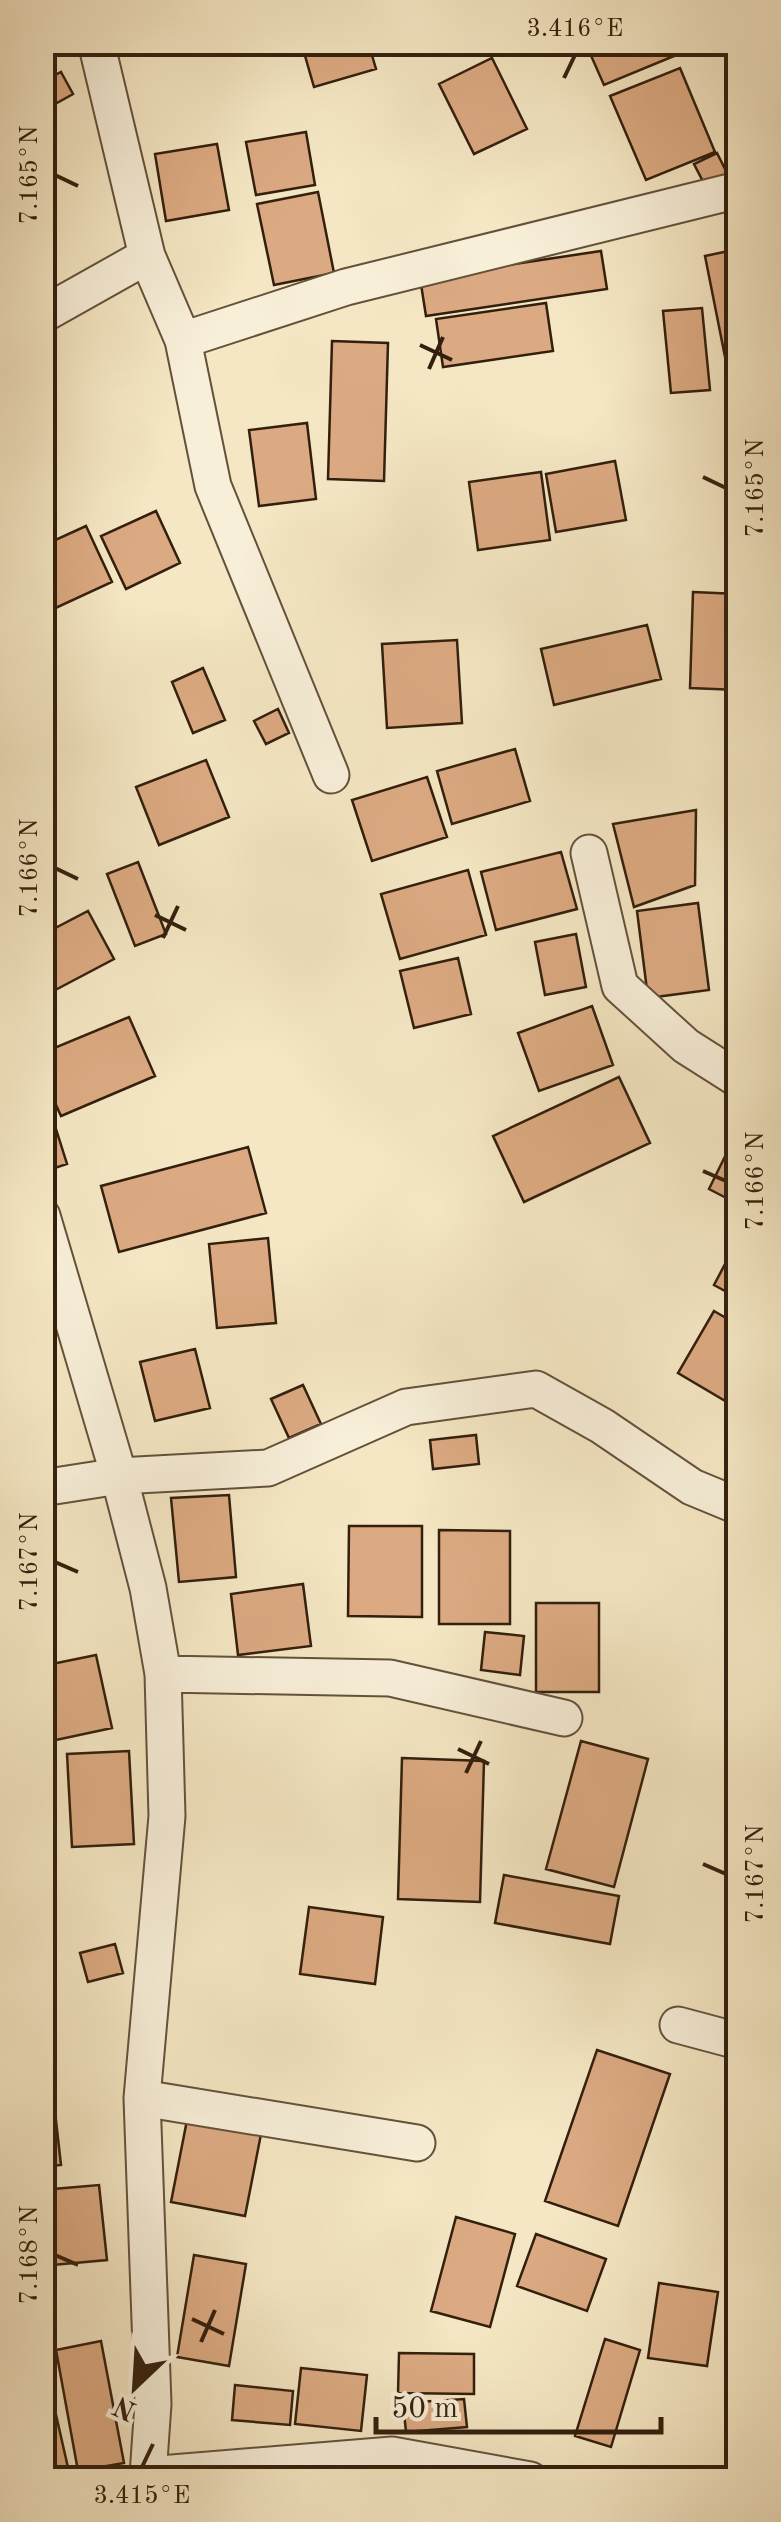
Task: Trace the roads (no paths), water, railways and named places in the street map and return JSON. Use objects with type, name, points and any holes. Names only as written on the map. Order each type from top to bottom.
[{"type":"street","points":[[96,42],[147,256],[183,340],[213,486],[331,775]]},
{"type":"street","points":[[183,340],[346,287],[738,190]]},
{"type":"street","points":[[42,316],[147,256]]},
{"type":"street","points":[[589,853],[620,986],[686,1046],[738,1078]]},
{"type":"street","points":[[42,1216],[119,1476],[148,1588],[162,1674],[167,1816],[142,2098],[153,2404],[144,2477],[392,2455],[530,2480]]},
{"type":"street","points":[[42,1488],[119,1476],[268,1468],[406,1407],[536,1389],[602,1426],[692,1487],[738,1506]]},
{"type":"street","points":[[162,1674],[390,1678],[564,1718]]},
{"type":"street","points":[[678,2025],[738,2041]]},
{"type":"street","points":[[142,2098],[417,2143]]}]
